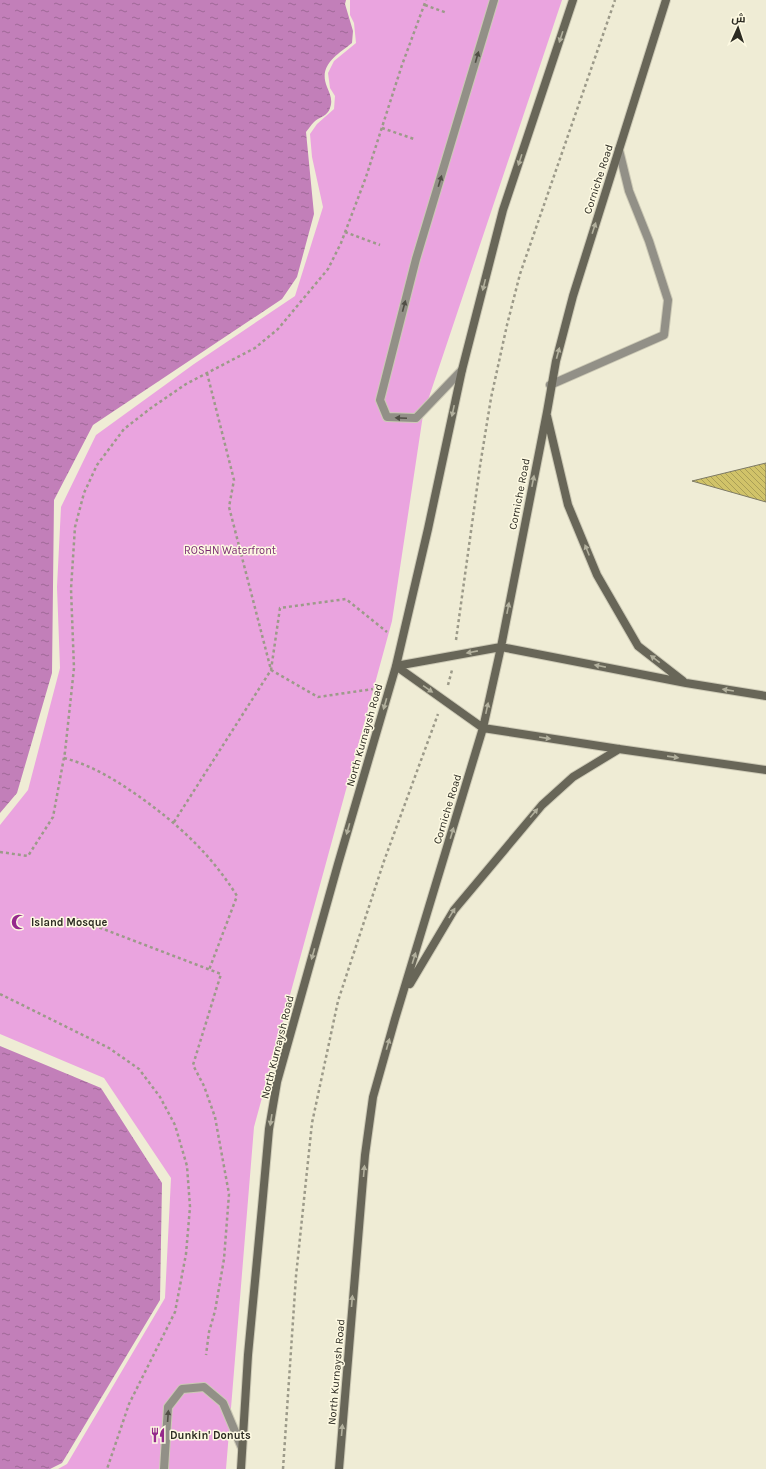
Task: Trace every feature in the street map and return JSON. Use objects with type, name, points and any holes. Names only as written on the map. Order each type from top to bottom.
[{"type":"main road","name":"Corniche Road","points":[[403,995],[483,728],[501,647],[550,385],[573,296],[666,0]]},
{"type":"main road","points":[[396,666],[428,529],[462,370],[503,210],[573,1]]},
{"type":"main road","points":[[546,412],[568,505],[597,575],[638,646],[686,683]]},
{"type":"main road","points":[[396,666],[501,647],[686,683],[766,696]]},
{"type":"main road","points":[[396,666],[483,728],[766,770]]},
{"type":"main road","name":"North Kurnaysh Road","points":[[240,1469],[248,1355],[262,1199],[269,1129],[277,1082],[338,864],[396,666]]},
{"type":"main road","points":[[403,995],[454,910],[542,805],[573,777],[619,749]]},
{"type":"main road","name":"North Kurnaysh Road","points":[[339,1469],[365,1156],[373,1097],[403,995]]},
{"type":"lane","points":[[462,370],[416,418],[387,417],[380,400],[383,386],[416,259],[494,0]]},
{"type":"lane","points":[[550,385],[664,335],[668,300],[650,241],[629,191],[619,150]]},
{"type":"lane","points":[[164,1469],[168,1407],[182,1389],[204,1387],[223,1403],[242,1448]]},
{"type":"path","points":[[0,852],[28,856],[53,817],[64,758],[74,668],[71,589],[75,527],[84,493],[98,465],[124,429],[151,408],[186,384],[255,348],[278,329],[328,269],[345,232],[366,177],[402,65],[426,0]]},
{"type":"path","points":[[283,1469],[296,1276],[312,1123],[338,1002],[384,861],[451,676],[481,458],[491,398],[507,325],[520,274],[615,0]]},
{"type":"path","points":[[424,5],[447,13]]},
{"type":"path","points":[[382,128],[414,139]]},
{"type":"path","points":[[345,232],[380,245]]},
{"type":"path","points":[[207,373],[234,480],[229,506],[272,670],[318,697],[373,689],[375,682]]},
{"type":"path","points":[[174,822],[272,670],[280,608],[346,598],[388,633]]},
{"type":"path","points":[[64,758],[107,775],[174,822],[221,872],[237,896],[209,970]]},
{"type":"path","points":[[77,919],[221,974],[193,1065],[204,1086],[215,1117],[229,1194],[224,1259],[215,1311],[209,1332],[206,1355]]},
{"type":"path","points":[[0,994],[109,1048],[139,1069],[160,1097],[175,1125],[187,1166],[190,1207],[186,1254],[175,1312],[129,1404],[107,1469]]},
{"type":"green space","name":"ROSHN Waterfront","points":[[350,0],[562,0],[423,415],[392,621],[254,1127],[226,1469],[58,1469],[67,1464],[165,1298],[171,1178],[104,1078],[0,1034],[0,825],[28,790],[60,668],[57,587],[61,507],[96,435],[194,364],[295,296],[323,207],[312,157],[310,134],[317,124],[334,109],[335,96],[330,88],[328,73],[334,61],[356,43],[354,23],[350,15]]},
{"type":"water","points":[[0,0],[346,0],[345,4],[353,31],[352,43],[330,61],[325,73],[325,79],[331,100],[329,111],[316,120],[306,132],[314,214],[297,277],[282,299],[93,425],[54,500],[52,673],[17,793],[0,813]]},
{"type":"water","points":[[0,1046],[101,1088],[162,1183],[160,1300],[62,1463],[50,1469],[0,1469]]},
{"type":"building","points":[[766,463],[766,502],[692,481]]},
{"type":"place","name":"Island Mosque","points":[[19,922]]},
{"type":"place","name":"Dunkin' Donuts","points":[[158,1435]]}]
